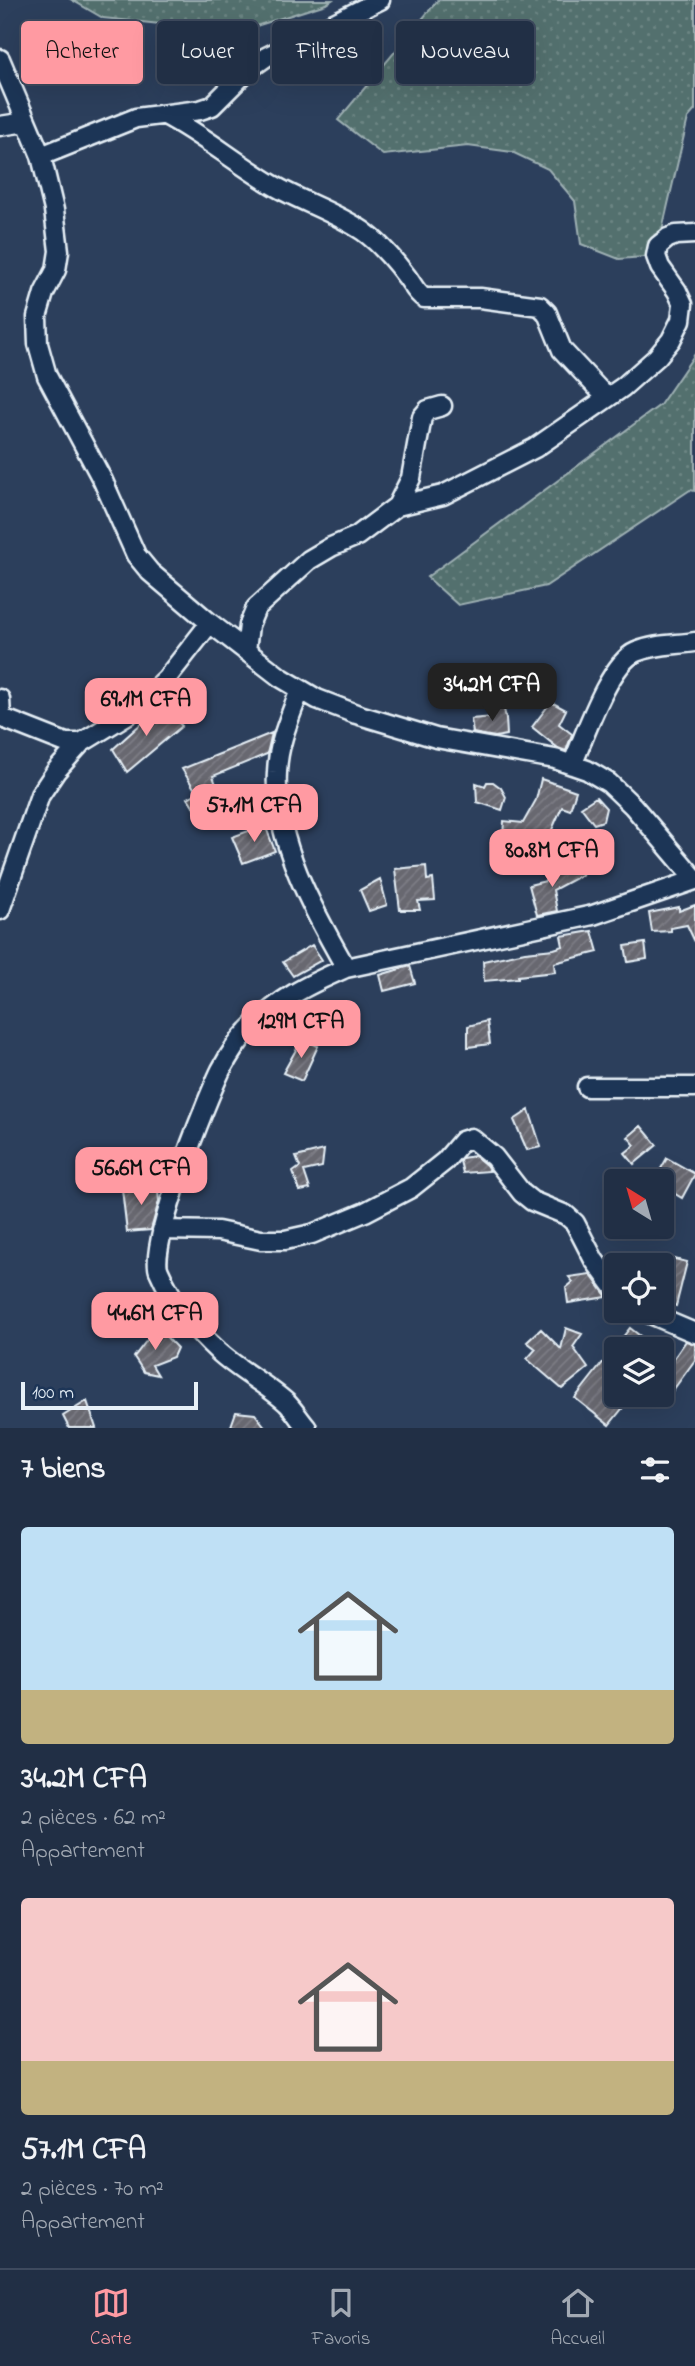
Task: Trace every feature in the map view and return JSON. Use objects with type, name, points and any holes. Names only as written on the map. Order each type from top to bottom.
[{"type":"street","points":[[41,156],[136,118],[212,106],[249,69],[266,57],[380,0]]},
{"type":"street","points":[[0,60],[41,156],[54,210],[59,251],[56,270],[44,293],[37,317],[38,344],[47,376],[103,481],[136,555],[150,572],[210,623],[300,690],[317,699],[356,714],[436,738],[555,759],[587,770],[609,783],[633,806],[695,880],[593,915],[346,968],[310,984],[274,1005],[246,1033],[222,1069],[162,1230],[157,1268],[194,1326],[219,1352],[288,1405],[307,1428]]},
{"type":"street","points":[[165,115],[194,130],[274,186],[328,211],[363,232],[384,249],[418,294],[424,298],[480,298],[540,306],[547,313],[562,350],[607,398]]},
{"type":"street","points":[[0,126],[26,122]]},
{"type":"street","points":[[397,506],[443,495],[535,449],[607,398],[657,357],[671,340],[681,320],[683,304],[660,267],[656,256],[659,246],[668,238],[695,234]]},
{"type":"street","points":[[246,650],[249,625],[256,608],[263,601],[310,560],[357,536],[397,506],[411,478],[422,416],[428,410],[442,406]]},
{"type":"street","points":[[0,910],[40,795],[56,771],[81,743],[130,713],[166,679],[210,623]]},
{"type":"street","points":[[572,765],[602,695],[619,666],[633,653],[644,649],[695,642]]},
{"type":"street","points":[[300,690],[282,736],[276,803],[285,838],[318,919],[346,968]]},
{"type":"street","points":[[0,711],[66,743],[81,743]]},
{"type":"street","points":[[587,1087],[695,1087]]},
{"type":"street","points":[[162,1230],[218,1231],[261,1240],[285,1240],[312,1234],[365,1212],[411,1188],[445,1161],[462,1141],[471,1138],[494,1157],[522,1193],[532,1201],[566,1214],[575,1223],[604,1274]]},
{"type":"street","points":[[671,1323],[695,1333]]},
{"type":"green space","points":[[72,0],[332,0],[258,25],[258,21],[157,21],[157,24],[103,18]]},
{"type":"green space","points":[[438,0],[695,0],[695,110],[688,118],[656,256],[619,259],[581,244],[575,201],[548,169],[512,152],[468,146],[383,155],[338,120],[368,84],[382,84],[382,67],[396,50],[396,84],[534,84],[534,21],[420,21]]},
{"type":"green space","points":[[695,354],[695,491],[690,490],[546,586],[458,605],[427,577],[660,405]]},
{"type":"building","points":[[502,701],[507,735],[495,737],[473,733],[471,719],[494,717],[494,703]]},
{"type":"building","points":[[551,702],[566,710],[559,724],[572,734],[566,751],[558,748],[532,727]]},
{"type":"building","points":[[162,705],[182,726],[127,772],[113,749]]},
{"type":"building","points":[[272,733],[267,754],[213,776],[226,813],[202,819],[188,798],[197,793],[182,769]]},
{"type":"building","points":[[541,779],[576,791],[570,810],[562,807],[547,841],[534,834],[534,843],[503,837],[504,821],[523,823],[536,800]]},
{"type":"building","points":[[487,782],[493,782],[501,788],[506,797],[502,810],[477,802],[476,783],[485,786]]},
{"type":"building","points":[[596,797],[606,808],[603,821],[594,824],[581,807]]},
{"type":"building","points":[[265,825],[275,851],[243,863],[232,837]]},
{"type":"building","points":[[579,864],[583,874],[553,890],[557,911],[537,915],[529,885],[554,879],[552,872]]},
{"type":"building","points":[[426,866],[427,880],[433,879],[435,900],[418,901],[420,910],[400,910],[395,869]]},
{"type":"building","points":[[380,879],[387,905],[369,911],[360,890]]},
{"type":"building","points":[[695,905],[695,942],[687,925],[671,928],[671,931],[652,932],[649,913],[679,907],[679,911]]},
{"type":"building","points":[[592,931],[598,952],[554,963],[555,972],[484,981],[483,961],[554,949],[563,946],[561,936]]},
{"type":"building","points":[[645,943],[647,959],[628,962],[625,946]]},
{"type":"building","points":[[312,945],[322,960],[293,976],[283,962]]},
{"type":"building","points":[[410,966],[415,983],[384,991],[380,975]]},
{"type":"building","points":[[487,1021],[490,1044],[468,1047],[468,1026]]},
{"type":"building","points":[[302,1039],[318,1046],[302,1081],[283,1073]]},
{"type":"building","points":[[529,1110],[541,1147],[527,1150],[514,1120]]},
{"type":"building","points":[[641,1126],[657,1145],[634,1164],[625,1153],[635,1145],[628,1137]]},
{"type":"building","points":[[324,1150],[322,1167],[304,1171],[310,1189],[300,1191],[293,1172],[300,1167],[296,1157]]},
{"type":"building","points":[[475,1156],[490,1171],[463,1173],[460,1161],[462,1158]]},
{"type":"building","points":[[667,1158],[695,1174],[682,1198],[674,1193],[674,1169],[661,1169]]},
{"type":"building","points":[[157,1182],[159,1201],[151,1230],[127,1232],[122,1189]]},
{"type":"building","points":[[674,1259],[687,1262],[674,1305]]},
{"type":"building","points":[[590,1274],[604,1293],[604,1297],[568,1303],[566,1288],[573,1282],[569,1277]]},
{"type":"building","points":[[157,1327],[177,1348],[173,1357],[152,1365],[158,1375],[144,1372],[134,1357]]},
{"type":"building","points":[[566,1328],[582,1334],[573,1347],[588,1368],[562,1389],[527,1359],[536,1349],[527,1342],[541,1329],[561,1349]]},
{"type":"building","points":[[630,1328],[642,1337],[623,1337]]},
{"type":"building","points":[[686,1341],[695,1344],[695,1360],[674,1389],[674,1358]]},
{"type":"building","points":[[604,1361],[604,1407],[623,1407],[609,1425],[575,1398]]},
{"type":"building","points":[[87,1401],[96,1428],[69,1428],[63,1416]]},
{"type":"building","points":[[236,1412],[255,1414],[266,1428],[231,1426]]}]
